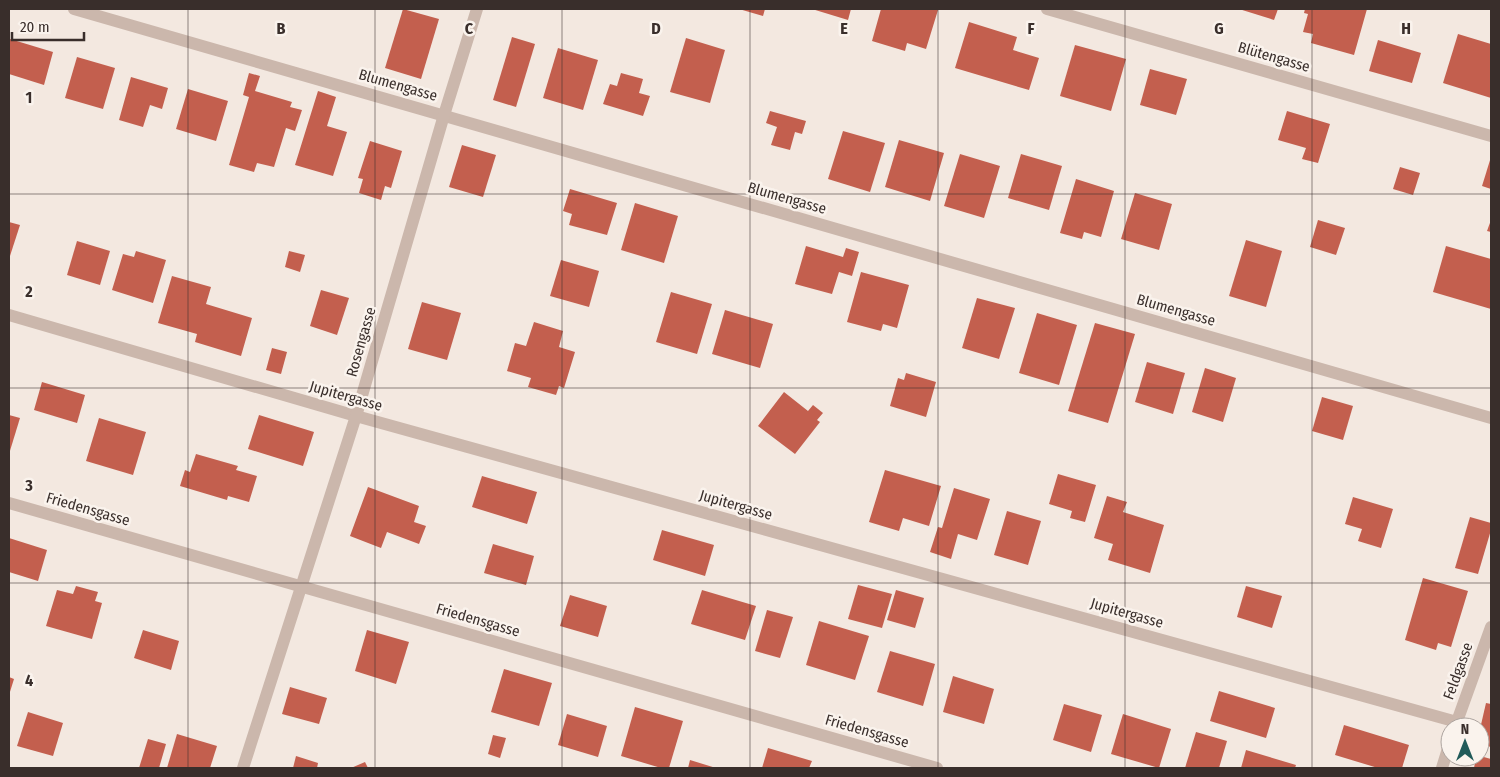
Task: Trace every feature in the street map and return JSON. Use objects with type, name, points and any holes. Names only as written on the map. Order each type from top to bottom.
[{"type":"street","name":"Blumengasse","points":[[74,9],[1491,418]]},
{"type":"street","name":"Rosengasse","points":[[243,768],[356,416],[477,9]]},
{"type":"street","name":"Blütengasse","points":[[1047,9],[1491,136]]},
{"type":"street","name":"Jupitergasse","points":[[9,315],[356,416],[1440,720]]},
{"type":"street","name":"Friedensgasse","points":[[9,503],[938,768]]},
{"type":"street","name":"Feldgasse","points":[[1459,717],[1491,627]]},
{"type":"building","points":[[403,9],[439,19],[421,79],[385,68]]},
{"type":"building","points":[[739,9],[765,9],[763,16]]},
{"type":"building","points":[[812,9],[851,9],[848,20]]},
{"type":"building","points":[[881,9],[938,10],[926,49],[907,43],[905,51],[872,41]]},
{"type":"building","points":[[1239,9],[1278,9],[1274,20]]},
{"type":"building","points":[[1305,9],[1367,9],[1354,55],[1311,43],[1313,34],[1303,32],[1308,14],[1304,13]]},
{"type":"building","points":[[969,22],[1017,37],[1013,50],[1039,58],[1029,90],[955,68]]},
{"type":"building","points":[[1458,34],[1491,44],[1491,98],[1443,83]]},
{"type":"building","points":[[512,37],[535,44],[516,107],[493,100]]},
{"type":"building","points":[[686,38],[725,50],[710,103],[670,92]]},
{"type":"building","points":[[10,39],[53,52],[44,85],[9,74]]},
{"type":"building","points":[[1378,40],[1421,53],[1412,83],[1369,71]]},
{"type":"building","points":[[1075,45],[1126,59],[1111,111],[1060,96]]},
{"type":"building","points":[[558,48],[598,60],[583,110],[543,98]]},
{"type":"building","points":[[77,57],[115,68],[103,109],[65,98]]},
{"type":"building","points":[[1150,69],[1187,79],[1176,115],[1140,105]]},
{"type":"building","points":[[249,73],[260,76],[255,91],[292,102],[290,107],[302,110],[295,131],[286,128],[274,167],[257,163],[254,172],[229,165],[249,97],[243,95]]},
{"type":"building","points":[[621,73],[643,79],[639,93],[650,96],[643,116],[603,104],[610,84],[617,86]]},
{"type":"building","points":[[131,77],[168,88],[162,109],[150,105],[143,127],[119,120]]},
{"type":"building","points":[[188,89],[228,101],[216,141],[176,129]]},
{"type":"building","points":[[318,91],[336,97],[327,126],[347,132],[333,176],[295,165]]},
{"type":"building","points":[[770,111],[806,121],[802,134],[795,132],[790,150],[771,145],[777,127],[766,123]]},
{"type":"building","points":[[1287,111],[1330,124],[1318,163],[1302,159],[1306,148],[1278,140]]},
{"type":"building","points":[[843,131],[885,143],[870,192],[828,179]]},
{"type":"building","points":[[899,140],[944,153],[930,201],[885,187]]},
{"type":"building","points":[[370,141],[402,151],[391,188],[385,186],[381,200],[359,193],[363,179],[358,178]]},
{"type":"building","points":[[462,145],[496,155],[483,197],[449,187]]},
{"type":"building","points":[[960,154],[1000,166],[984,218],[944,206]]},
{"type":"building","points":[[1021,154],[1062,166],[1049,210],[1008,198]]},
{"type":"building","points":[[1491,157],[1491,189],[1482,186]]},
{"type":"building","points":[[1400,167],[1420,173],[1413,195],[1393,189]]},
{"type":"building","points":[[1076,179],[1114,191],[1101,237],[1084,232],[1082,239],[1060,233]]},
{"type":"building","points":[[570,189],[617,203],[607,235],[569,225],[572,214],[563,211]]},
{"type":"building","points":[[1135,193],[1172,204],[1159,250],[1121,239]]},
{"type":"building","points":[[635,203],[678,216],[664,263],[621,250]]},
{"type":"building","points":[[1318,220],[1345,228],[1336,255],[1310,247]]},
{"type":"building","points":[[1491,220],[1491,232],[1487,231]]},
{"type":"building","points":[[9,222],[20,225],[9,259]]},
{"type":"building","points":[[1246,240],[1282,251],[1266,307],[1229,296]]},
{"type":"building","points":[[77,241],[110,251],[100,285],[67,275]]},
{"type":"building","points":[[806,246],[843,257],[846,248],[859,252],[852,276],[839,272],[832,294],[795,284]]},
{"type":"building","points":[[1446,246],[1491,259],[1491,309],[1433,292]]},
{"type":"building","points":[[136,251],[166,260],[153,303],[112,290],[123,254],[134,257]]},
{"type":"building","points":[[289,251],[305,255],[300,272],[285,267]]},
{"type":"building","points":[[561,260],[599,271],[589,307],[550,296]]},
{"type":"building","points":[[861,272],[909,285],[897,328],[883,324],[881,331],[847,322]]},
{"type":"building","points":[[172,276],[211,287],[206,304],[252,318],[241,356],[195,342],[197,334],[158,323]]},
{"type":"building","points":[[321,290],[349,298],[337,335],[310,326]]},
{"type":"building","points":[[671,292],[712,304],[697,354],[656,342]]},
{"type":"building","points":[[977,298],[1015,308],[999,359],[962,348]]},
{"type":"building","points":[[422,302],[461,313],[447,360],[408,349]]},
{"type":"building","points":[[725,310],[773,324],[760,368],[712,354]]},
{"type":"building","points":[[1037,313],[1077,325],[1059,385],[1019,373]]},
{"type":"building","points":[[534,322],[563,331],[559,347],[575,352],[564,388],[559,386],[556,395],[528,387],[531,378],[507,371],[515,343],[526,346]]},
{"type":"building","points":[[1095,323],[1135,334],[1108,423],[1068,411]]},
{"type":"building","points":[[272,348],[287,352],[281,374],[266,370]]},
{"type":"building","points":[[1147,362],[1185,373],[1173,414],[1135,402]]},
{"type":"building","points":[[1205,368],[1236,378],[1223,422],[1192,412]]},
{"type":"building","points":[[906,373],[936,382],[926,417],[890,406],[898,378],[904,380]]},
{"type":"building","points":[[42,382],[85,395],[77,423],[34,410]]},
{"type":"building","points":[[784,392],[808,411],[813,405],[823,413],[817,420],[820,422],[795,454],[758,426]]},
{"type":"building","points":[[1322,397],[1353,406],[1343,440],[1312,431]]},
{"type":"building","points":[[9,415],[20,418],[9,454]]},
{"type":"building","points":[[259,415],[314,432],[303,466],[248,449]]},
{"type":"building","points":[[99,418],[146,432],[133,475],[86,461]]},
{"type":"building","points":[[196,454],[238,466],[236,470],[257,476],[249,502],[228,496],[227,500],[180,486],[185,470],[190,472]]},
{"type":"building","points":[[885,470],[941,486],[929,526],[903,518],[899,531],[869,522]]},
{"type":"building","points":[[1058,474],[1096,485],[1085,522],[1070,518],[1072,511],[1049,504]]},
{"type":"building","points":[[482,476],[537,492],[527,524],[472,507]]},
{"type":"building","points":[[368,487],[419,506],[414,522],[426,526],[419,544],[387,532],[381,548],[350,536]]},
{"type":"building","points":[[954,488],[990,499],[977,540],[958,534],[951,559],[930,552],[938,527],[942,528]]},
{"type":"building","points":[[1107,496],[1127,502],[1123,512],[1164,525],[1150,573],[1108,560],[1113,544],[1094,538]]},
{"type":"building","points":[[1353,497],[1393,509],[1381,548],[1358,541],[1362,529],[1345,524]]},
{"type":"building","points":[[1007,511],[1041,521],[1028,565],[994,555]]},
{"type":"building","points":[[1470,517],[1491,523],[1491,530],[1478,574],[1455,568]]},
{"type":"building","points":[[662,530],[714,545],[705,576],[653,560]]},
{"type":"building","points":[[9,538],[47,550],[38,581],[9,572]]},
{"type":"building","points":[[493,544],[534,556],[526,585],[484,573]]},
{"type":"building","points":[[1423,578],[1468,591],[1451,647],[1438,643],[1436,650],[1405,640]]},
{"type":"building","points":[[858,585],[892,594],[882,628],[848,619]]},
{"type":"building","points":[[76,586],[98,592],[95,601],[102,603],[92,639],[46,626],[57,590],[73,594]]},
{"type":"building","points":[[1246,586],[1282,596],[1272,628],[1237,617]]},
{"type":"building","points":[[702,590],[756,606],[745,640],[691,624]]},
{"type":"building","points":[[896,590],[924,598],[915,628],[887,620]]},
{"type":"building","points":[[570,595],[607,606],[598,637],[560,626]]},
{"type":"building","points":[[767,610],[793,617],[780,658],[755,651]]},
{"type":"building","points":[[819,621],[869,636],[855,680],[806,665]]},
{"type":"building","points":[[143,630],[179,641],[171,670],[134,658]]},
{"type":"building","points":[[367,630],[409,642],[396,684],[355,671]]},
{"type":"building","points":[[890,651],[935,664],[923,706],[877,692]]},
{"type":"building","points":[[504,669],[552,683],[539,726],[491,712]]},
{"type":"building","points":[[953,676],[994,689],[984,724],[943,712]]},
{"type":"building","points":[[9,677],[14,679],[9,695]]},
{"type":"building","points":[[290,687],[327,698],[319,724],[282,714]]},
{"type":"building","points":[[1219,691],[1275,708],[1266,738],[1210,721]]},
{"type":"building","points":[[1486,703],[1491,704],[1491,747],[1490,717],[1483,717]]},
{"type":"building","points":[[1064,704],[1102,715],[1091,752],[1053,740]]},
{"type":"building","points":[[635,707],[683,721],[669,768],[661,768],[621,756]]},
{"type":"building","points":[[28,712],[63,723],[53,756],[17,746]]},
{"type":"building","points":[[567,714],[607,726],[598,757],[558,745]]},
{"type":"building","points":[[1123,714],[1171,729],[1159,768],[1111,754]]},
{"type":"building","points":[[1344,725],[1409,745],[1402,768],[1378,768],[1335,755]]},
{"type":"building","points":[[1196,732],[1227,741],[1219,768],[1185,768]]},
{"type":"building","points":[[177,734],[217,746],[210,768],[167,768]]},
{"type":"building","points":[[493,735],[506,738],[500,758],[488,754]]},
{"type":"building","points":[[148,739],[166,744],[159,768],[139,768]]},
{"type":"building","points":[[768,748],[812,761],[809,768],[762,768]]},
{"type":"building","points":[[1246,750],[1296,765],[1295,768],[1241,768]]},
{"type":"building","points":[[296,756],[318,763],[317,768],[293,768]]},
{"type":"building","points":[[1491,759],[1491,768],[1474,768],[1490,767]]},
{"type":"building","points":[[690,760],[716,768],[688,768]]},
{"type":"building","points":[[365,762],[368,768],[351,768]]}]
